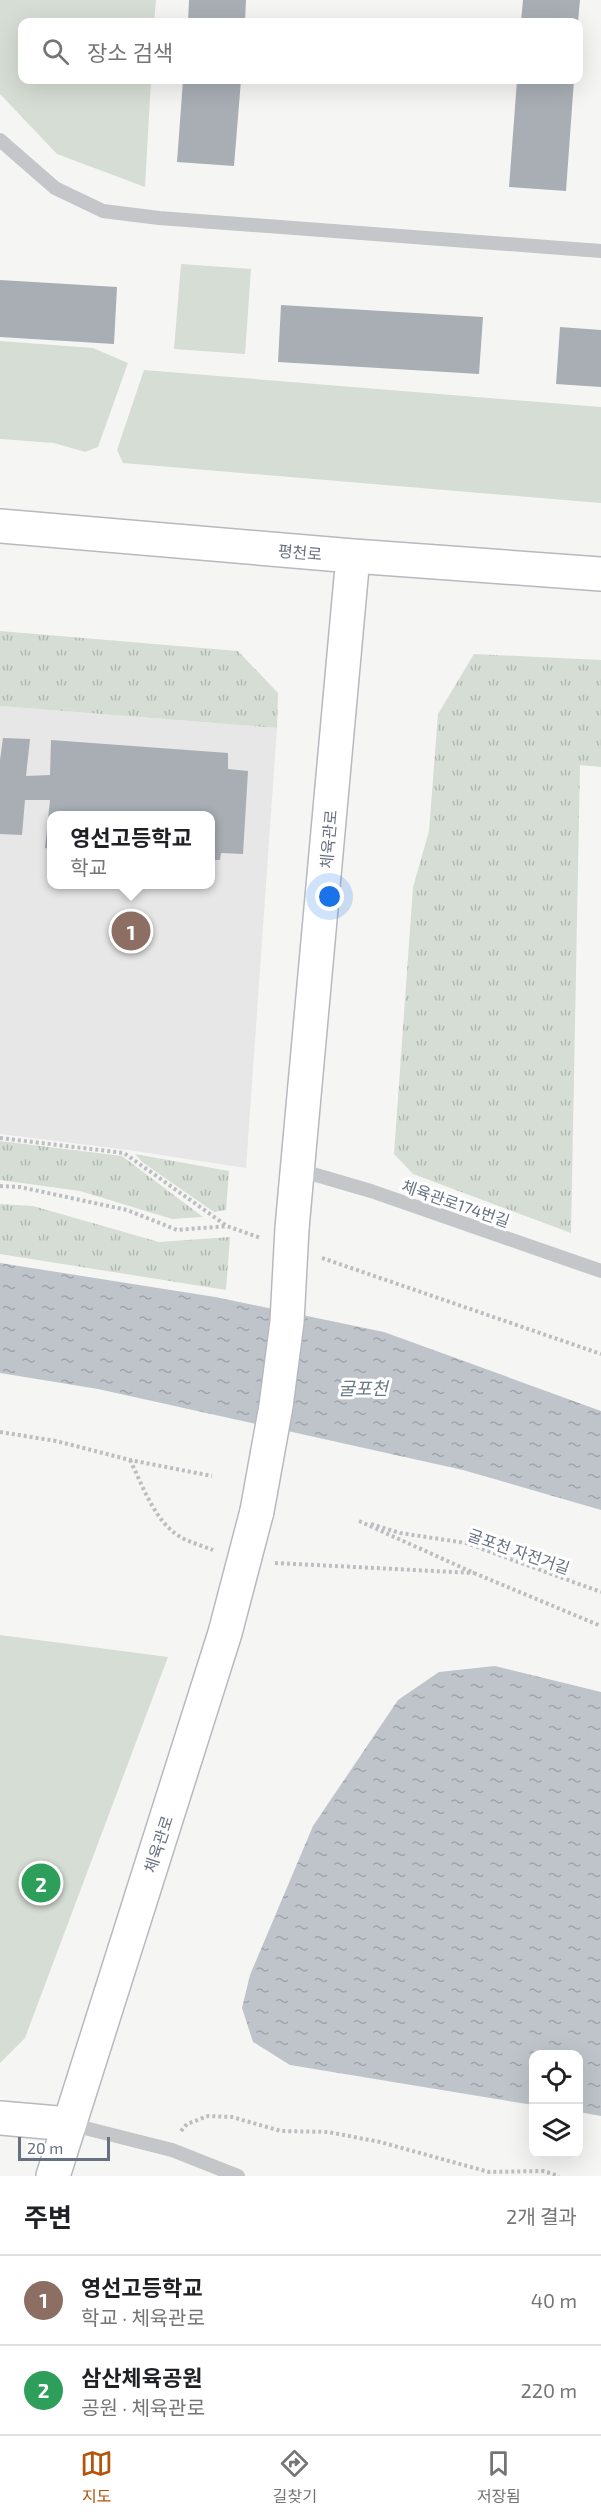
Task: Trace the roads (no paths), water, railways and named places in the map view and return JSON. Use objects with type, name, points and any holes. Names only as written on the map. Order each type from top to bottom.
[{"type":"street","name":"평천로","points":[[0,526],[353,556],[601,574]]},
{"type":"street","name":"체육관로","points":[[53,2176],[225,1633],[257,1511],[276,1406],[287,1322],[292,1228],[353,556]]},
{"type":"street","points":[[0,2118],[69,2124]]},
{"type":"lane","points":[[0,140],[55,188],[103,211],[159,218],[601,251]]},
{"type":"lane","name":"체육관로174번길","points":[[299,1170],[370,1191],[601,1271]]},
{"type":"lane","points":[[69,2124],[172,2150],[238,2176]]},
{"type":"water","name":"굴포천","points":[[0,1263],[215,1297],[384,1332],[601,1411],[601,1510],[463,1470],[98,1389],[0,1373]]},
{"type":"water","points":[[495,1666],[601,1692],[601,2116],[583,2113],[583,2050],[529,2050],[529,2104],[290,2065],[253,2042],[242,2008],[250,1975],[313,1826],[398,1700],[439,1672]]},
{"type":"place","name":"영선고등학교","points":[[131,931]]},
{"type":"place","name":"삼산체육공원","points":[[41,1883]]}]
